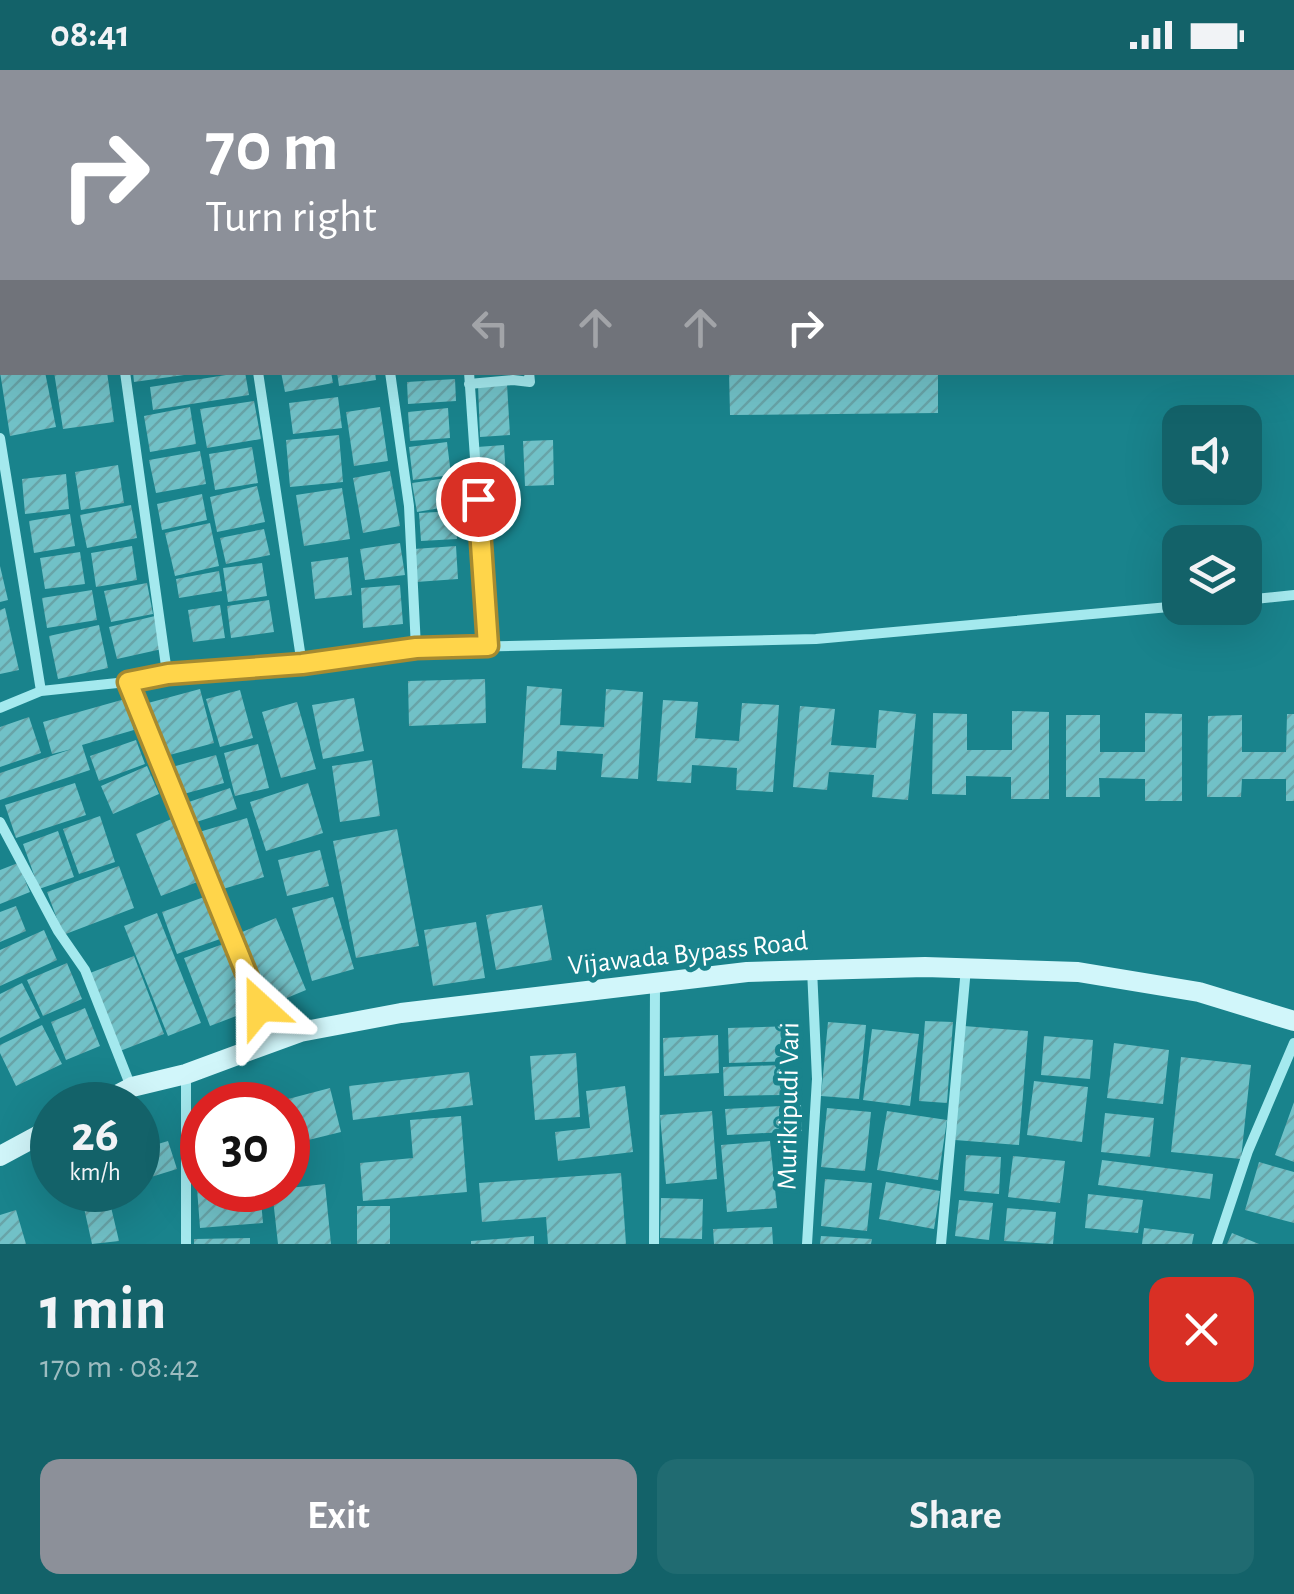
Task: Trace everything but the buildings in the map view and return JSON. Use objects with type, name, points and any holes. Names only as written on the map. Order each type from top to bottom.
[{"type":"main road","name":"Vijawada Bypass Road","points":[[155,1082],[300,1032],[401,1012],[812,968],[966,967],[1078,972],[1199,992],[1294,1021]]},
{"type":"main road","points":[[0,1156],[30,1140]]},
{"type":"street","points":[[125,375],[168,674]]},
{"type":"street","points":[[258,375],[302,664]]},
{"type":"street","points":[[390,375],[409,506],[416,648]]},
{"type":"street","points":[[488,646],[468,378],[530,382],[529,375]]},
{"type":"street","points":[[0,438],[40,692]]},
{"type":"street","points":[[1262,598],[1294,595]]},
{"type":"street","points":[[0,708],[40,692],[168,674],[302,664],[416,648],[816,639],[1162,608]]},
{"type":"street","points":[[128,682],[245,974],[276,1040]]},
{"type":"street","points":[[0,822],[58,932],[85,970],[130,1082]]},
{"type":"street","points":[[941,1244],[966,967]]},
{"type":"street","name":"Murikipudi Vari","points":[[807,1244],[816,1079],[812,968]]},
{"type":"street","points":[[654,1244],[655,982]]},
{"type":"street","points":[[1217,1244],[1248,1151],[1294,1043]]},
{"type":"street","points":[[186,1074],[186,1244]]},
{"type":"route","points":[[260,1007],[128,682],[168,674],[302,664],[416,648],[488,646],[478,499]]}]
